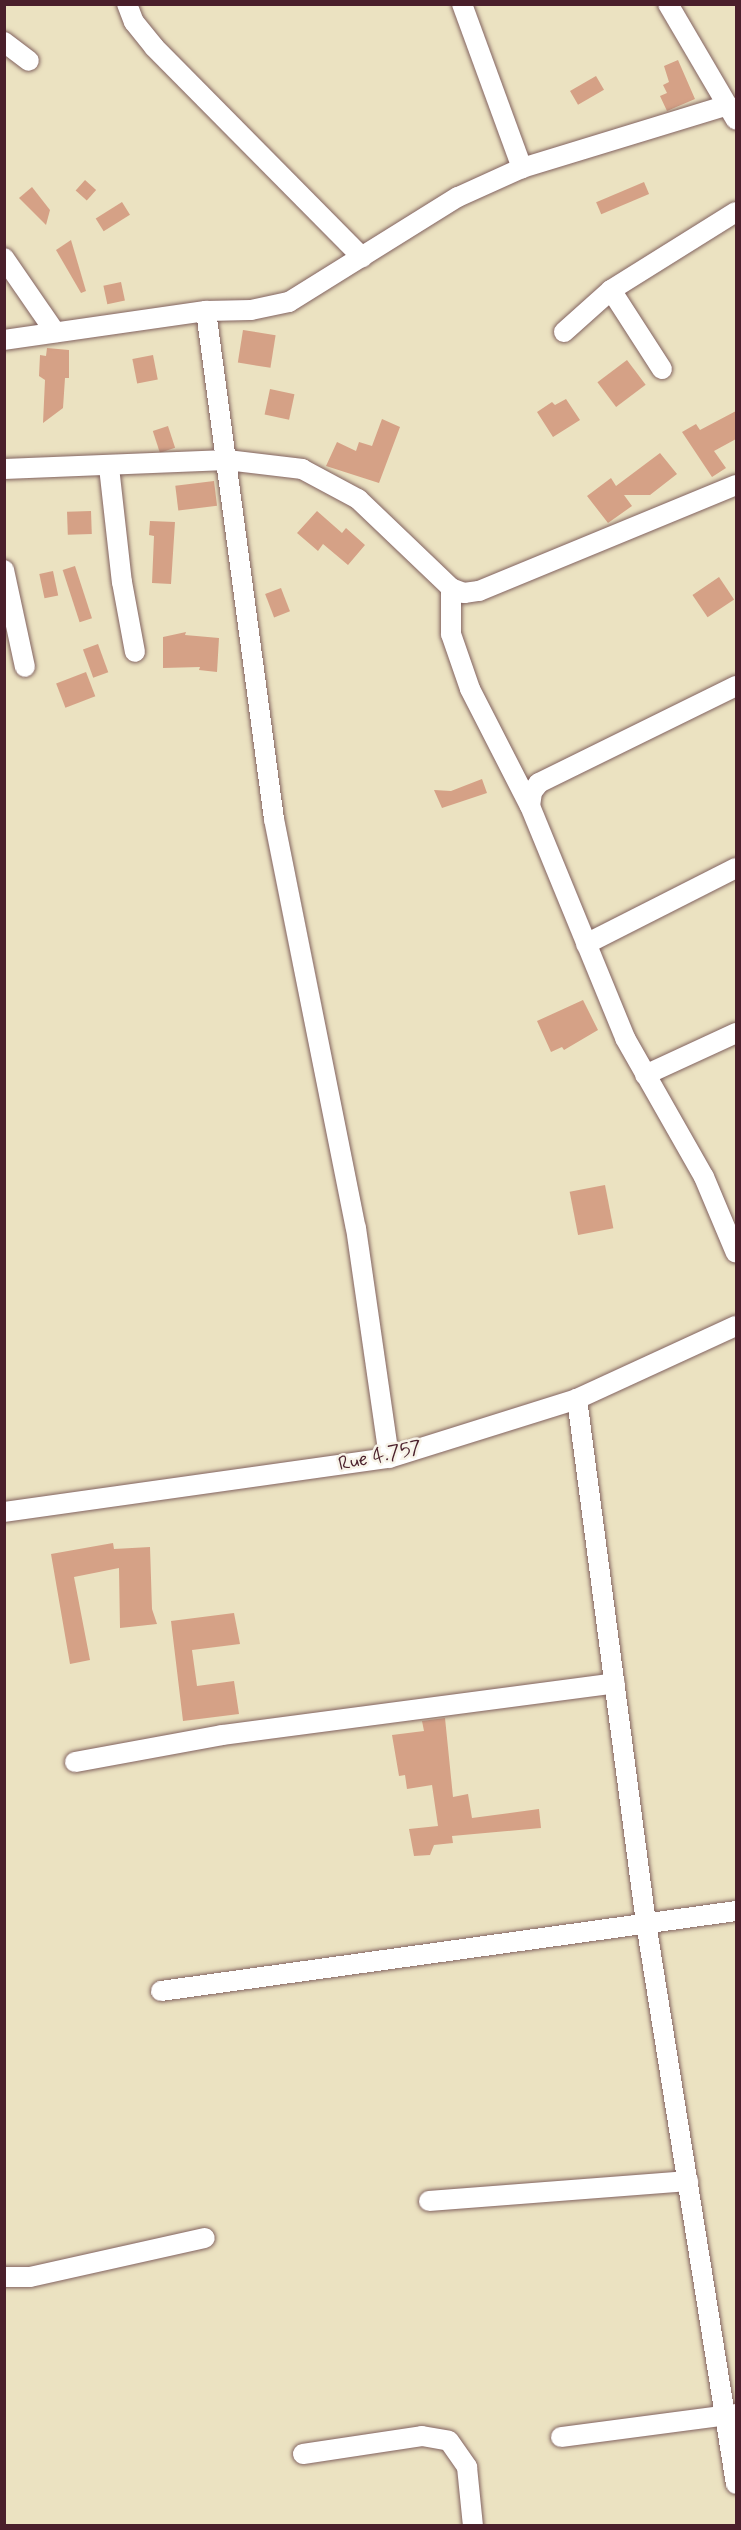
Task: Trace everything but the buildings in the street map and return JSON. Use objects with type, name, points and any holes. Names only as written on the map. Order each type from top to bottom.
[{"type":"street","points":[[127,4],[135,22],[154,47],[362,257]]},
{"type":"street","points":[[462,4],[522,168]]},
{"type":"street","points":[[4,340],[206,311],[251,310],[289,302],[458,197],[522,168],[733,113],[668,4]]},
{"type":"street","points":[[4,42],[29,61]]},
{"type":"street","points":[[564,332],[611,290],[736,212]]},
{"type":"street","points":[[4,258],[55,332]]},
{"type":"street","points":[[611,290],[662,369]]},
{"type":"street","points":[[206,311],[274,819],[356,1228],[389,1458]]},
{"type":"street","points":[[4,469],[109,467],[227,460],[302,469],[358,499],[451,588],[464,593],[479,591],[736,485]]},
{"type":"street","points":[[109,467],[122,582],[135,652]]},
{"type":"street","points":[[4,570],[25,667]]},
{"type":"street","points":[[451,588],[451,634],[471,689],[530,806],[625,1038],[704,1178],[736,1253]]},
{"type":"street","points":[[530,806],[532,792],[539,783],[736,686]]},
{"type":"street","points":[[586,944],[736,868]]},
{"type":"street","points":[[645,1075],[736,1033]]},
{"type":"street","name":"Rue 4.757","points":[[4,1512],[389,1458],[577,1399],[736,1326]]},
{"type":"street","points":[[577,1399],[646,1923],[688,2181],[731,2415],[736,2484]]},
{"type":"street","points":[[75,1762],[222,1735],[615,1683]]},
{"type":"street","points":[[161,1991],[736,1911]]},
{"type":"street","points":[[429,2201],[688,2181]]},
{"type":"street","points":[[4,2277],[30,2277],[206,2238]]},
{"type":"street","points":[[561,2437],[731,2415]]},
{"type":"street","points":[[303,2454],[422,2436],[449,2441],[466,2467],[473,2526]]}]
